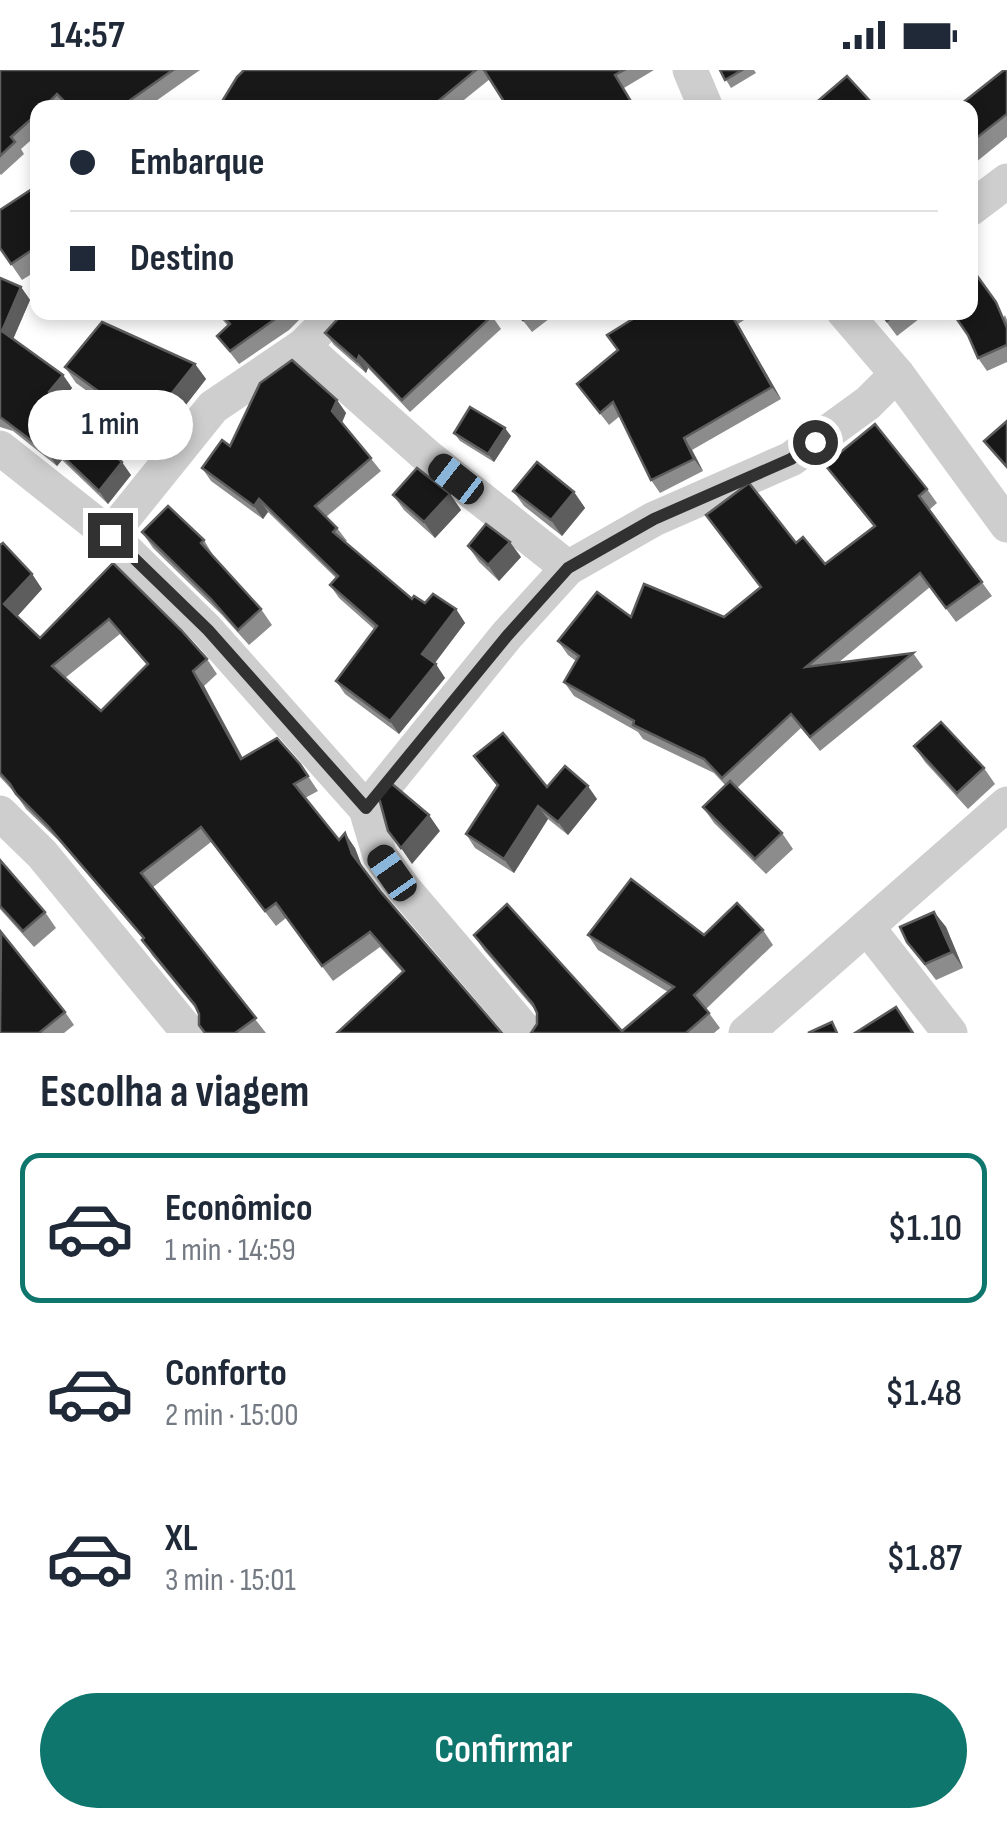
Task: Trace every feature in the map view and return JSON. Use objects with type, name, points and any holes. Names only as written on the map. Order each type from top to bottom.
[{"type":"street","points":[[690,70],[703,100]]},
{"type":"street","points":[[978,202],[1007,181]]},
{"type":"street","points":[[110,535],[214,407],[303,346],[329,320]]},
{"type":"street","points":[[851,320],[896,374],[1007,525]]},
{"type":"street","points":[[303,346],[428,457],[568,568]]},
{"type":"street","points":[[366,808],[568,568],[654,519],[791,459],[868,403],[896,374]]},
{"type":"street","points":[[0,448],[110,535],[208,630],[366,808],[380,856],[396,879],[527,1033]]},
{"type":"street","points":[[746,1033],[1007,804]]},
{"type":"street","points":[[0,813],[42,854],[188,1033]]},
{"type":"street","points":[[867,927],[950,1033]]},
{"type":"building","points":[[0,70],[173,70],[130,100],[63,100],[57,94],[51,100],[30,100],[30,120],[11,137],[15,142],[0,156]]},
{"type":"building","points":[[244,70],[476,70],[440,100],[223,100]]},
{"type":"building","points":[[484,70],[624,70],[615,75],[630,100],[503,100]]},
{"type":"building","points":[[720,70],[742,70],[725,80]]},
{"type":"building","points":[[1007,70],[1007,114],[978,137],[978,100],[966,100]]},
{"type":"building","points":[[847,76],[869,100],[819,100]]},
{"type":"building","points":[[30,190],[30,251],[11,264],[0,248],[0,210]]},
{"type":"building","points":[[978,277],[996,302],[1007,328],[1007,345],[978,358],[958,320],[978,320]]},
{"type":"building","points":[[0,278],[21,287],[2,331],[63,375],[49,392],[122,462],[99,491],[53,447],[48,453],[0,417]]},
{"type":"building","points":[[226,320],[274,320],[230,351],[217,336],[230,324]]},
{"type":"building","points":[[337,320],[488,320],[402,400],[359,356],[357,361],[325,333]]},
{"type":"building","points":[[631,320],[734,320],[772,387],[684,438],[694,459],[651,480],[613,402],[600,413],[577,384],[618,350],[607,335]]},
{"type":"building","points":[[102,322],[195,364],[146,426],[65,367]]},
{"type":"building","points":[[292,360],[337,400],[332,411],[371,458],[315,506],[337,528],[333,532],[412,599],[414,596],[425,603],[433,594],[456,609],[422,654],[436,664],[390,721],[336,681],[377,626],[330,585],[338,576],[259,499],[254,506],[202,468],[222,440],[230,446],[260,383]]},
{"type":"building","points":[[470,407],[505,428],[488,454],[454,433]]},
{"type":"building","points":[[1007,421],[1007,467],[984,441]]},
{"type":"building","points":[[875,424],[927,489],[919,496],[982,582],[946,608],[920,573],[806,667],[913,653],[810,737],[791,714],[722,778],[704,759],[633,725],[634,721],[564,682],[579,656],[558,641],[597,592],[631,617],[644,584],[724,617],[761,587],[706,515],[749,483],[796,543],[803,537],[825,564],[875,526],[825,465]]},
{"type":"building","points":[[537,462],[574,492],[551,520],[513,491]]},
{"type":"building","points":[[417,468],[450,494],[424,522],[393,495]]},
{"type":"building","points":[[168,506],[204,540],[201,543],[261,609],[238,630],[142,532]]},
{"type":"building","points":[[486,524],[510,542],[488,565],[468,546]]},
{"type":"building","points":[[3,543],[32,574],[4,604],[40,638],[113,563],[207,659],[193,671],[241,759],[277,738],[308,776],[294,784],[339,840],[345,833],[352,854],[380,891],[502,1033],[337,1033],[404,971],[370,932],[322,966],[276,903],[265,911],[201,827],[141,873],[256,1018],[235,1033],[205,1033],[195,1005],[144,938],[0,773]],"holes":[[[109,619],[148,664],[101,711],[52,666]]]},
{"type":"building","points":[[941,722],[984,768],[957,793],[914,746]]},
{"type":"building","points":[[503,733],[547,787],[565,766],[588,786],[558,822],[538,806],[504,859],[466,834],[498,785],[474,756]]},
{"type":"building","points":[[730,781],[782,833],[755,859],[703,807]]},
{"type":"building","points":[[391,783],[429,815],[401,848],[388,831],[379,798]]},
{"type":"building","points":[[0,860],[45,912],[23,931],[0,906]]},
{"type":"building","points":[[631,879],[704,935],[737,903],[763,930],[694,995],[709,1013],[686,1033],[531,1033],[537,1024],[533,1004],[474,935],[507,904],[622,1031],[674,987],[588,935]]},
{"type":"building","points":[[934,912],[952,952],[925,964],[900,927]]},
{"type":"building","points":[[1,932],[65,1012],[39,1033],[0,1033]]},
{"type":"building","points":[[896,1007],[913,1033],[855,1033]]},
{"type":"building","points":[[832,1022],[837,1033],[808,1033]]},
{"type":"route","points":[[110,535],[208,630],[366,808],[568,568],[654,519],[791,459],[815,442]]}]
